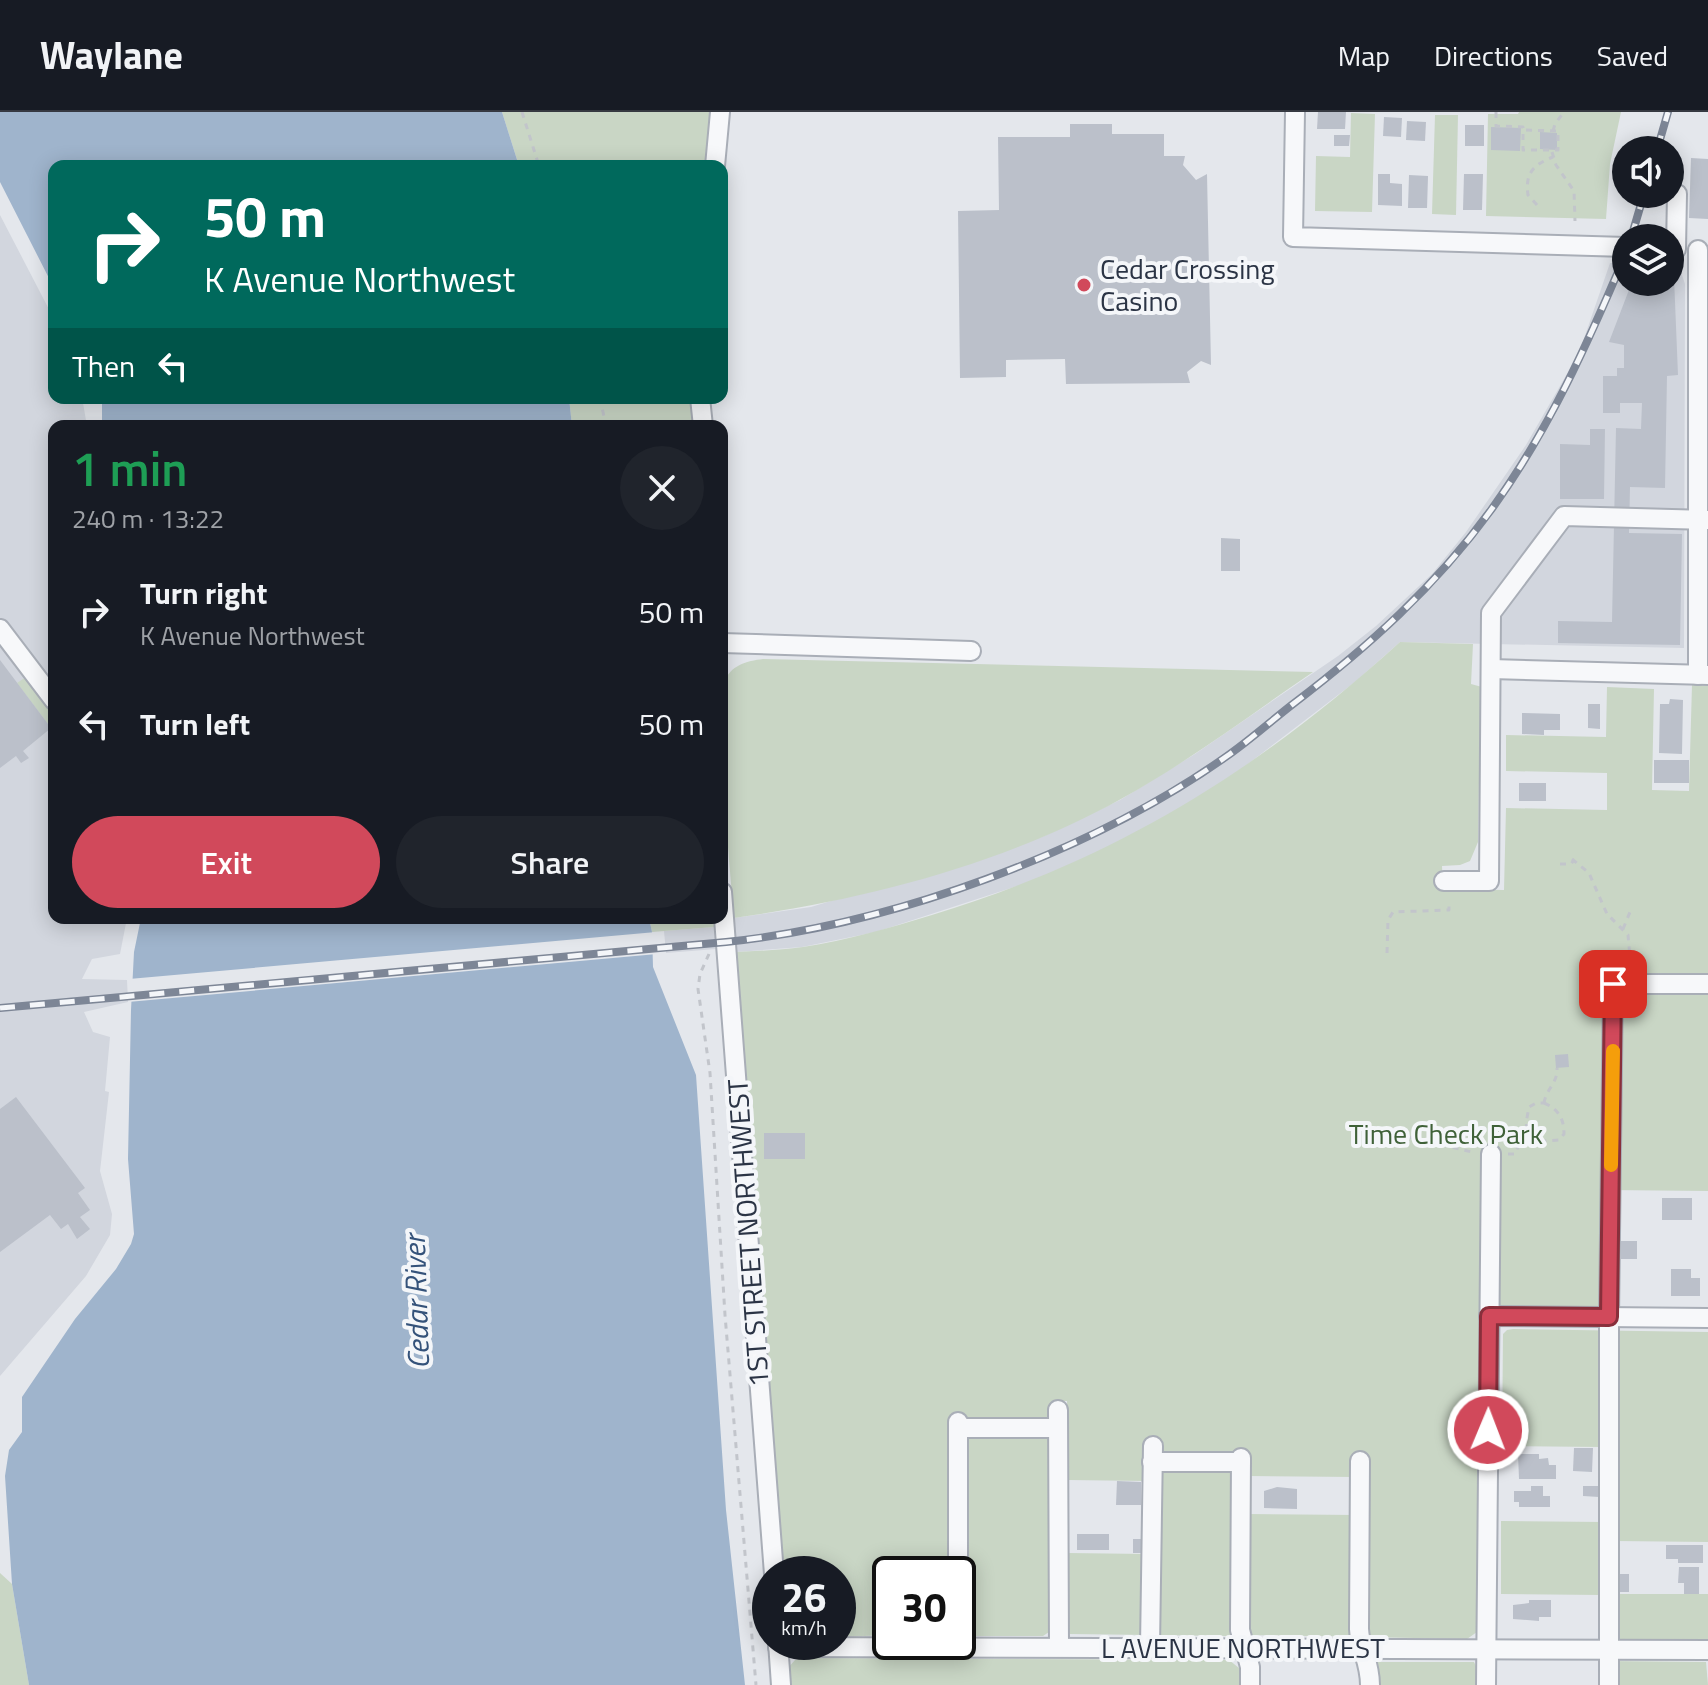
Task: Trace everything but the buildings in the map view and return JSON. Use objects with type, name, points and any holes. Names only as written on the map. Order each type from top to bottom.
[{"type":"street","points":[[716,160],[720,112]]},
{"type":"street","points":[[1295,112],[1293,237],[1612,247]]},
{"type":"street","points":[[1491,669],[1703,675],[1703,250]]},
{"type":"street","points":[[1444,881],[1489,881],[1491,613],[1564,516],[1703,520]]},
{"type":"street","points":[[2,631],[48,692]]},
{"type":"street","points":[[728,643],[971,651]]},
{"type":"street","name":"1ST STREET NORTHWEST","points":[[724,924],[773,1556]]},
{"type":"street","points":[[1609,1685],[1609,1317],[1622,984],[1708,984]]},
{"type":"street","points":[[1486,1685],[1491,1154]]},
{"type":"street","points":[[1489,1316],[1708,1318]]},
{"type":"street","points":[[958,1556],[958,1425],[1058,1419],[1059,1647]]},
{"type":"street","points":[[1150,1647],[1153,1454],[1241,1460],[1240,1630],[1250,1667],[1250,1685]]},
{"type":"street","points":[[1360,1461],[1359,1629],[1370,1668],[1370,1685]]},
{"type":"street","name":"L AVENUE NORTHWEST","points":[[976,1645],[1708,1650]]},
{"type":"street","points":[[779,1660],[781,1685]]},
{"type":"path","points":[[522,112],[537,160]]},
{"type":"path","points":[[1496,112],[1496,126],[1523,127],[1523,130],[1523,150],[1558,150],[1558,131],[1523,130]]},
{"type":"path","points":[[1553,131],[1564,112]]},
{"type":"path","points":[[1552,150],[1553,157],[1574,191],[1575,221]]},
{"type":"path","points":[[1537,205],[1528,195],[1528,176],[1532,168],[1553,157]]},
{"type":"path","points":[[1560,864],[1571,864],[1573,860],[1589,873],[1607,914],[1623,929],[1630,941],[1622,984]]},
{"type":"path","points":[[1387,953],[1387,925],[1393,912],[1449,910],[1449,904]]},
{"type":"path","points":[[1623,929],[1630,912]]},
{"type":"path","points":[[711,950],[700,974],[698,989],[710,1073],[725,1315],[756,1685]]},
{"type":"path","points":[[1544,1103],[1546,1093],[1554,1083],[1557,1068]]},
{"type":"path","points":[[1536,1103],[1544,1103],[1555,1109],[1561,1117],[1564,1129],[1562,1138],[1554,1142],[1543,1141],[1528,1134],[1526,1123],[1529,1107],[1536,1103]]},
{"type":"path","points":[[1371,1128],[1481,1154],[1515,1154],[1528,1134]]},
{"type":"shaded area","points":[[0,215],[48,307],[48,404],[83,404],[86,420],[48,420],[48,924],[126,924],[120,954],[92,959],[82,979],[127,980],[128,1002],[84,1012],[93,1032],[110,1037],[105,1091],[109,1092],[100,1171],[112,1214],[110,1235],[86,1276],[0,1376]]},
{"type":"shaded area","points":[[1610,263],[1612,296],[1684,296],[1684,281],[1685,284],[1684,648],[1400,642],[1355,682],[1244,767],[1186,806],[1100,852],[1039,879],[876,932],[802,947],[736,952],[734,918],[811,907],[1042,837],[1120,800],[1195,754],[1338,656],[1432,574],[1466,532],[1526,445],[1579,353]]},
{"type":"shaded area","points":[[714,927],[716,949],[666,953],[664,931]]},
{"type":"green space","points":[[502,112],[720,112],[716,160],[517,160]]},
{"type":"green space","points":[[1621,112],[1616,136],[1612,136],[1606,219],[1486,216],[1488,114]]},
{"type":"green space","points":[[1351,113],[1375,114],[1372,212],[1315,211],[1316,156],[1350,157]]},
{"type":"green space","points":[[1435,115],[1458,115],[1456,215],[1432,214]]},
{"type":"green space","points":[[570,404],[701,404],[702,420],[571,420]]},
{"type":"green space","name":"Time Check Park","points":[[1400,642],[1473,644],[1471,684],[1482,687],[1485,781],[1479,782],[1478,842],[1470,861],[1442,866],[1443,889],[1504,890],[1506,808],[1607,810],[1607,773],[1506,771],[1506,735],[1606,737],[1607,687],[1654,689],[1652,790],[1689,791],[1692,685],[1708,686],[1708,1191],[1607,1190],[1604,1302],[1599,1306],[1479,1306],[1477,1632],[1467,1639],[1251,1635],[1248,1631],[1248,1514],[1356,1515],[1356,1477],[1248,1476],[1232,1633],[1229,1636],[1070,1634],[1066,1629],[1067,1553],[1147,1554],[1147,1481],[1068,1480],[1067,1401],[1052,1401],[1049,1632],[1043,1636],[976,1636],[976,1556],[965,1556],[967,1420],[951,1556],[872,1556],[872,1636],[856,1636],[856,1556],[782,1556],[736,952],[803,947],[868,933],[932,915],[1063,867],[1182,806],[1293,731]]},
{"type":"green space","points":[[763,659],[1313,672],[1146,785],[1029,843],[981,861],[884,889],[734,918],[728,843],[728,675],[745,663]]},
{"type":"green space","points":[[26,677],[48,706],[48,724],[17,683]]},
{"type":"green space","points":[[650,924],[714,924],[714,927],[652,932]]},
{"type":"green space","points":[[1513,1329],[1708,1332],[1708,1542],[1615,1541],[1615,1594],[1708,1594],[1708,1640],[1602,1640],[1602,1595],[1501,1594],[1501,1521],[1603,1522],[1603,1447],[1502,1446],[1503,1334]]},
{"type":"green space","points":[[0,1573],[12,1584],[29,1685],[0,1685]]},
{"type":"green space","points":[[856,1658],[1229,1660],[1239,1668],[1239,1685],[790,1685],[788,1668],[795,1660]]},
{"type":"green space","points":[[1605,1661],[1706,1662],[1708,1685],[1604,1685]]},
{"type":"green space","points":[[1365,1662],[1474,1662],[1476,1685],[1365,1685]]},
{"type":"water","points":[[0,112],[502,112],[517,160],[48,160],[48,276],[0,182]]},
{"type":"water","points":[[102,404],[570,404],[571,420],[102,420]]},
{"type":"water","name":"Cedar River","points":[[140,924],[650,924],[653,967],[696,1075],[726,1510],[745,1685],[29,1685],[12,1584],[5,1476],[9,1450],[22,1432],[22,1397],[75,1319],[116,1269],[134,1234],[128,1159],[134,952]]},
{"type":"pier","points":[[656,932],[657,954],[128,1002],[129,979]]},
{"type":"railway","points":[[1661,136],[1668,112]]},
{"type":"railway","points":[[1635,224],[1640,208]]},
{"type":"railway","points":[[0,1008],[726,942],[789,933],[921,901],[1052,853],[1173,791],[1227,756],[1348,660],[1424,590],[1470,538],[1512,480],[1582,353],[1612,285]]},
{"type":"slow traffic","points":[[1611,1165],[1613,1051]]},
{"type":"place","name":"Cedar Crossing Casino","points":[[1084,285]]},
{"type":"route","points":[[1488,1430],[1489,1316],[1609,1317],[1613,984]]}]
